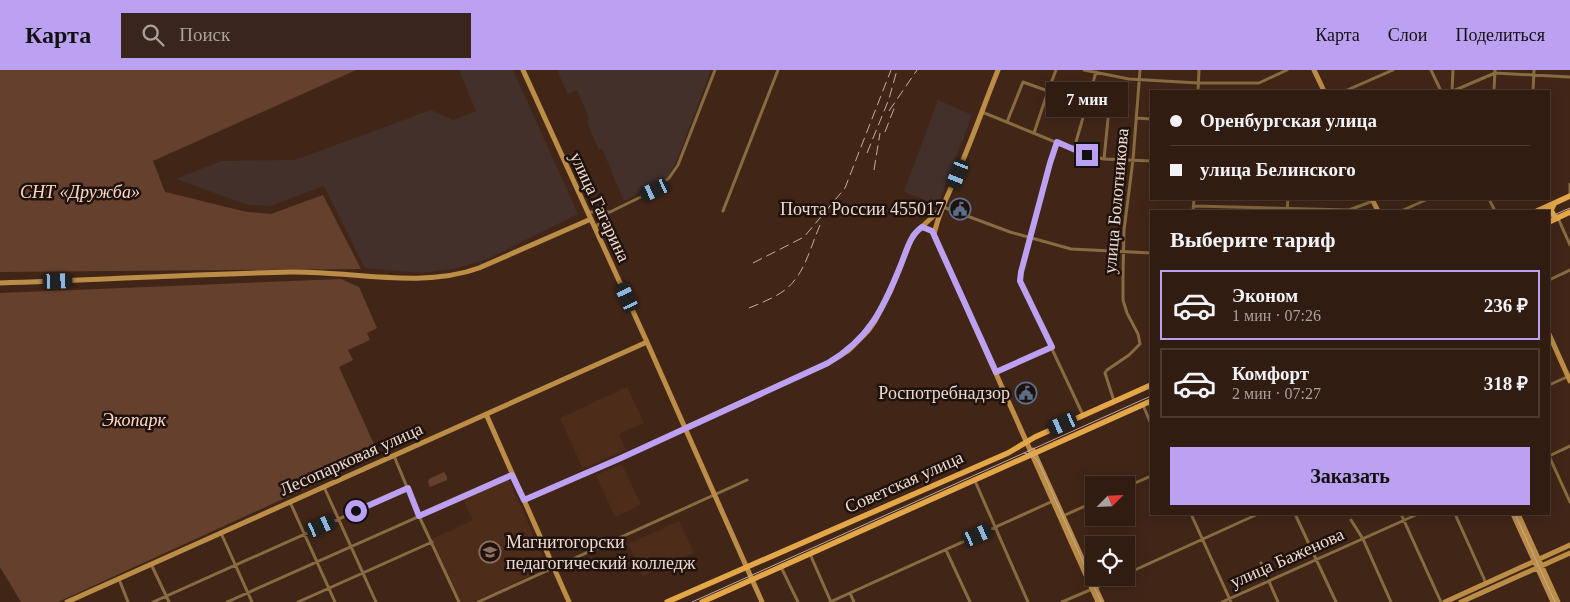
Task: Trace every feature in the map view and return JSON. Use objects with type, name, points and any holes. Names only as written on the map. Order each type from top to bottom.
[{"type":"main road","name":"улица Гагарина","points":[[523,70],[647,342],[762,602]]},
{"type":"main road","points":[[934,235],[936,223],[998,70]]},
{"type":"main road","points":[[1314,70],[1324,90]]},
{"type":"main road","points":[[1539,210],[1570,195]]},
{"type":"main road","points":[[1554,204],[1550,210],[1558,218]]},
{"type":"main road","points":[[685,428],[828,363],[849,350],[875,321],[890,292],[913,235],[942,208]]},
{"type":"main road","points":[[1550,222],[1570,212]]},
{"type":"main road","points":[[0,283],[293,272],[436,277],[468,272],[479,268],[591,219]]},
{"type":"main road","points":[[922,227],[932,231],[934,235],[1063,516],[1094,588],[1098,602]]},
{"type":"main road","points":[[1550,336],[1569,378]]},
{"type":"main road","name":"Лесопарковая улица","points":[[67,602],[647,342]]},
{"type":"main road","name":"Советская улица","points":[[667,602],[1008,453],[1027,441],[1150,385]]},
{"type":"main road","name":"Советская улица","points":[[702,602],[1150,402]]},
{"type":"main road","points":[[486,414],[569,602]]},
{"type":"main road","points":[[1034,454],[1053,501],[1102,602]]},
{"type":"main road","points":[[1513,515],[1537,561]]},
{"type":"main road","points":[[1518,515],[1553,602]]},
{"type":"main road","points":[[1445,602],[1570,546]]},
{"type":"main road","points":[[1461,602],[1570,553]]},
{"type":"main road","points":[[1539,567],[1558,602]]},
{"type":"street","points":[[595,229],[610,212],[655,190],[669,178],[678,165],[715,70]]},
{"type":"street","points":[[723,211],[778,70]]},
{"type":"street","points":[[1034,133],[1056,70]]},
{"type":"street","points":[[1084,70],[1106,72],[1139,80],[1198,83],[1259,82],[1287,70]]},
{"type":"street","name":"улица Болотникова","points":[[1114,401],[1105,373],[1106,370],[1130,355],[1140,344],[1138,334],[1127,313],[1124,300],[1123,252],[1140,70]]},
{"type":"street","points":[[1198,90],[1199,70]]},
{"type":"street","points":[[1347,90],[1392,70]]},
{"type":"street","points":[[1432,70],[1441,90]]},
{"type":"street","points":[[1452,90],[1453,70]]},
{"type":"street","points":[[1074,149],[1096,72]]},
{"type":"street","points":[[1494,90],[1495,72]]},
{"type":"street","points":[[1454,90],[1495,72],[1534,72],[1570,77]]},
{"type":"street","points":[[1533,90],[1534,72]]},
{"type":"street","points":[[1007,122],[1023,82],[1048,91]]},
{"type":"street","points":[[1089,99],[1106,104],[1109,108],[1104,159]]},
{"type":"street","points":[[982,112],[1104,159],[1150,161]]},
{"type":"street","points":[[1136,118],[1150,119]]},
{"type":"street","points":[[1057,142],[1020,281],[1083,415]]},
{"type":"street","points":[[1570,184],[1570,195]]},
{"type":"street","points":[[1193,210],[1194,200]]},
{"type":"street","points":[[1194,206],[1287,210],[1350,210],[1372,200]]},
{"type":"street","points":[[1403,210],[1426,200]]},
{"type":"street","points":[[942,208],[1010,232],[1070,249],[1150,253]]},
{"type":"street","points":[[588,212],[610,212]]},
{"type":"street","points":[[1558,218],[1570,245]]},
{"type":"street","points":[[1550,280],[1570,270]]},
{"type":"street","points":[[996,372],[1052,347]]},
{"type":"street","points":[[1550,384],[1569,378]]},
{"type":"street","points":[[1143,405],[1150,422]]},
{"type":"street","points":[[524,500],[685,428]]},
{"type":"street","points":[[1550,456],[1570,446]]},
{"type":"street","points":[[394,456],[419,516],[459,602]]},
{"type":"street","points":[[1550,458],[1570,502]]},
{"type":"street","points":[[227,602],[512,475]]},
{"type":"street","points":[[1135,483],[1150,476]]},
{"type":"street","points":[[478,602],[747,480]]},
{"type":"street","points":[[975,481],[1028,602]]},
{"type":"street","points":[[324,487],[376,602]]},
{"type":"street","points":[[153,602],[408,488]]},
{"type":"street","points":[[810,554],[830,602],[1053,501]]},
{"type":"street","points":[[290,502],[335,602]]},
{"type":"street","points":[[1063,516],[1085,506]]},
{"type":"street","points":[[1191,515],[1230,600]]},
{"type":"street","points":[[1135,570],[1256,515]]},
{"type":"street","points":[[1295,515],[1336,602]]},
{"type":"street","points":[[1402,515],[1441,602]]},
{"type":"street","name":"улица Баженова","points":[[1222,602],[1416,515]]},
{"type":"street","points":[[1455,515],[1487,583]]},
{"type":"street","points":[[1351,520],[1363,539],[1391,602]]},
{"type":"street","points":[[221,533],[252,602]]},
{"type":"street","points":[[298,602],[432,542]]},
{"type":"street","points":[[946,550],[970,602]]},
{"type":"street","points":[[1261,563],[1278,602]]},
{"type":"street","points":[[151,564],[169,602]]},
{"type":"street","points":[[781,566],[798,602]]},
{"type":"street","points":[[119,579],[128,602]]},
{"type":"street","points":[[1062,602],[1099,586]]},
{"type":"street","points":[[850,593],[854,602]]},
{"type":"shaded area","points":[[459,70],[513,70],[578,214],[487,259],[458,268],[420,273],[365,268],[324,186],[270,206],[248,205],[176,179],[221,161],[295,160],[431,110],[453,120],[476,111]]},
{"type":"shaded area","points":[[557,70],[711,70],[678,157],[667,179],[624,201],[602,149],[599,150],[591,132],[587,121],[589,118],[577,90],[568,94]]},
{"type":"shaded area","points":[[938,100],[972,115],[938,205],[904,192]]},
{"type":"shaded area","points":[[627,387],[644,423],[619,434],[626,450],[583,469],[560,418]]},
{"type":"shaded area","points":[[622,464],[641,505],[615,517],[596,475]]},
{"type":"shaded area","name":"Магнитогорски педагогический колледж","points":[[508,478],[547,565],[539,569],[540,571],[473,602],[461,602],[432,539],[473,520],[463,499]]},
{"type":"shaded area","points":[[679,521],[694,553],[643,576],[628,544]]},
{"type":"green space","name":"СНТ «Дружба»","points":[[0,70],[356,70],[153,161],[165,192],[247,212],[271,214],[323,195],[361,269],[0,272]]},
{"type":"green space","name":"Экопарк","points":[[341,279],[359,287],[377,328],[367,333],[370,340],[348,350],[353,360],[339,367],[379,455],[58,602],[21,602],[0,567],[0,293]]},
{"type":"green space","points":[[444,472],[447,480],[430,487],[429,479]]},
{"type":"tram line","points":[[1550,217],[1570,208]]},
{"type":"tram line","points":[[692,602],[1150,396]]},
{"type":"tram line","points":[[1024,453],[1032,455],[1038,461],[1101,602]]},
{"type":"tram line","points":[[1515,515],[1555,602]]},
{"type":"railway","points":[[753,263],[804,237],[845,188],[891,70]]},
{"type":"railway","points":[[867,153],[889,99],[897,70]]},
{"type":"railway","points":[[889,111],[917,70]]},
{"type":"railway","points":[[885,132],[895,106]]},
{"type":"railway","points":[[874,170],[880,133]]},
{"type":"railway","points":[[749,308],[785,290],[792,284],[806,260],[820,225]]},
{"type":"place","name":"Почта России 455017","points":[[960,209]]},
{"type":"place","name":"Роспотребнадзор","points":[[1026,393]]},
{"type":"place","name":"Магнитогорски педагогический колледж","points":[[490,552]]},
{"type":"route","points":[[356,511],[408,488],[419,516],[512,475],[524,500],[621,458],[828,363],[849,350],[875,321],[890,292],[913,235],[922,227],[932,231],[996,372],[1052,347],[1020,281],[1021,272],[1057,142],[1087,155]]}]
